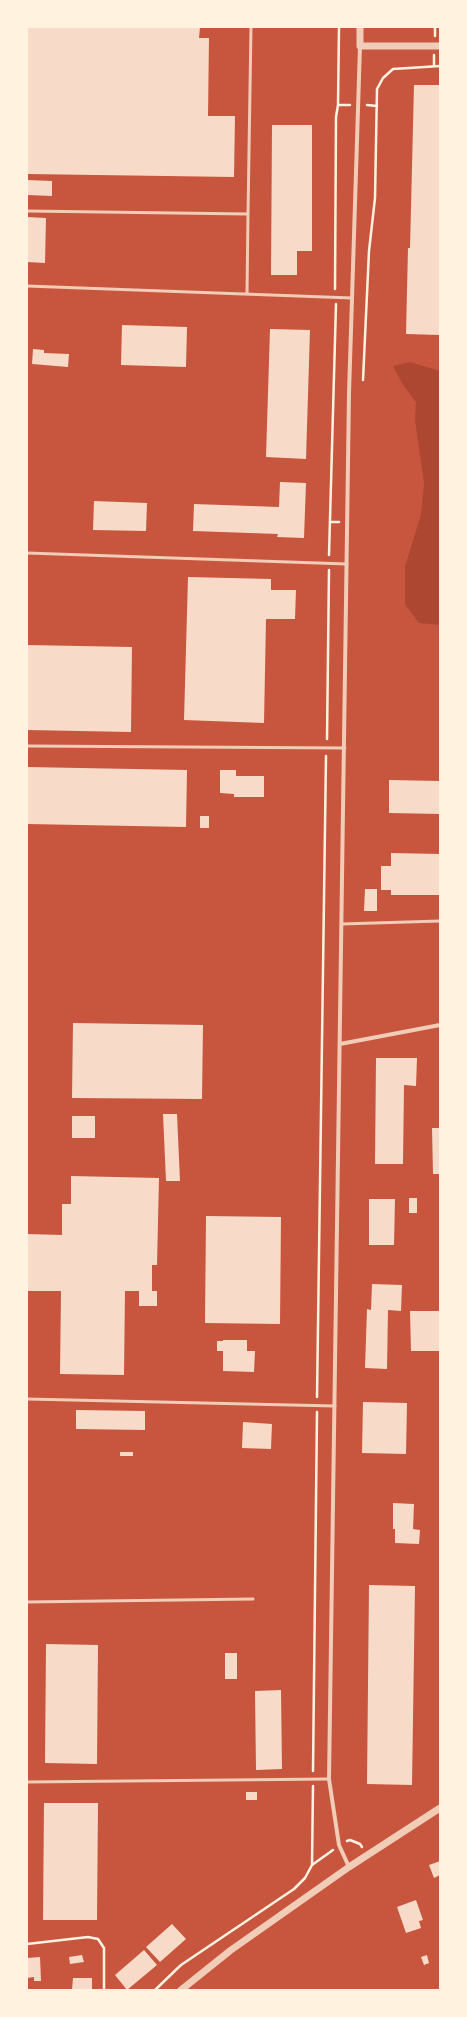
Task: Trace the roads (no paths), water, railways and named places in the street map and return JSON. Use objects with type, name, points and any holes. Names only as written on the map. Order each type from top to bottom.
[{"type":"street","points":[[349,1867],[339,1845],[329,1779],[352,298],[360,27]]},
{"type":"street","points":[[360,46],[440,46]]},
{"type":"street","points":[[340,1044],[440,1025]]},
{"type":"street","points":[[181,1990],[231,1950],[349,1867],[440,1808]]},
{"type":"lane","points":[[247,294],[251,27]]},
{"type":"lane","points":[[27,210],[248,214]]},
{"type":"lane","points":[[27,286],[352,298]]},
{"type":"lane","points":[[27,553],[348,564]]},
{"type":"lane","points":[[27,746],[345,748]]},
{"type":"lane","points":[[342,924],[440,922]]},
{"type":"lane","points":[[27,1399],[335,1406]]},
{"type":"lane","points":[[27,1602],[253,1599]]},
{"type":"lane","points":[[27,1782],[329,1779]]}]
